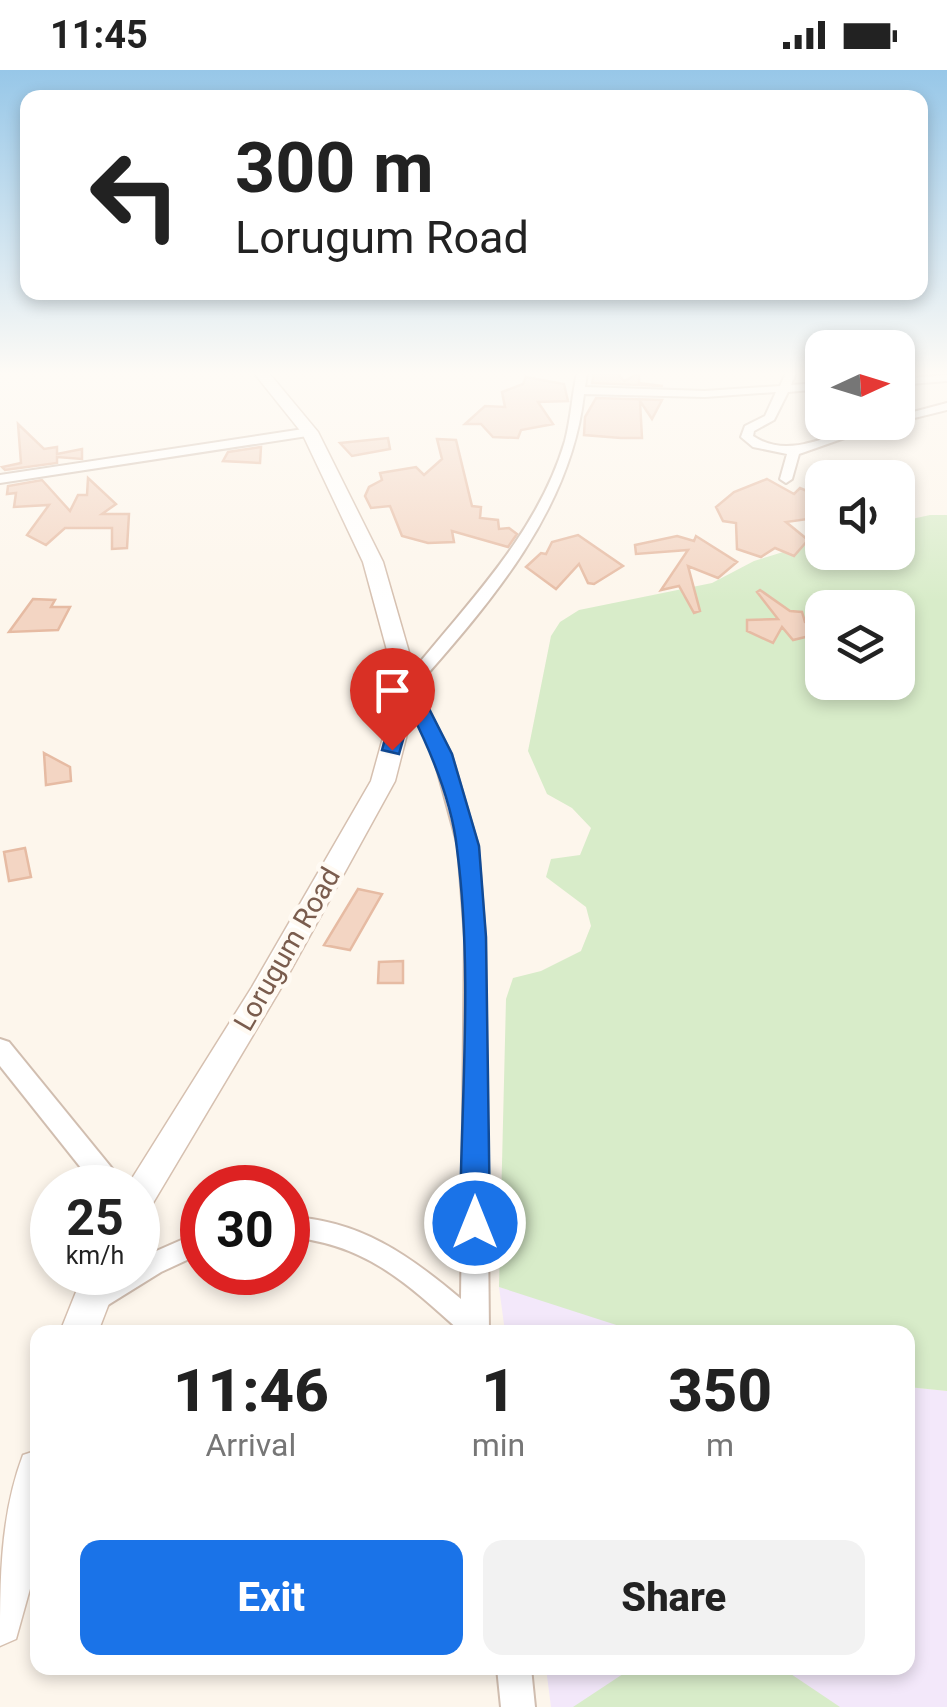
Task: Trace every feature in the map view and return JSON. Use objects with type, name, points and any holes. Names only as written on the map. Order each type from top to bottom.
[{"type":"main road","points":[[318,449],[373,562],[408,687]]},
{"type":"main road","name":"Lorugum Road","points":[[158,1165],[266,988],[383,781],[408,687]]},
{"type":"main road","points":[[0,1623],[30,1509]]},
{"type":"street","points":[[0,479],[195,449]]},
{"type":"street","points":[[475,1325],[475,973],[468,846],[442,754],[408,687],[474,614],[533,530],[568,449]]},
{"type":"street","points":[[782,449],[802,449]]},
{"type":"street","points":[[786,479],[794,452]]},
{"type":"street","points":[[0,1048],[95,1165]]},
{"type":"street","points":[[310,1228],[330,1229],[370,1245],[416,1274],[470,1325]]},
{"type":"street","points":[[91,1302],[152,1264],[180,1252]]},
{"type":"street","points":[[515,1675],[518,1707]]},
{"type":"shaded area","points":[[499,1287],[619,1325],[504,1325]]},
{"type":"shaded area","points":[[915,1388],[947,1391],[947,1707],[551,1707],[547,1675],[915,1675]]},
{"type":"green space","points":[[947,515],[947,1391],[915,1388],[915,1325],[616,1325],[499,1287],[506,999],[513,978],[541,971],[581,951],[591,926],[586,907],[546,877],[551,859],[580,855],[591,828],[572,808],[547,794],[528,751],[551,636],[560,622],[579,610],[712,583],[754,561],[805,545],[805,570],[915,570],[915,518]]},
{"type":"green space","points":[[621,1675],[792,1675],[840,1707],[573,1707]]},
{"type":"building","points":[[20,449],[57,449],[57,454],[82,449],[82,459],[57,457],[57,463],[5,470],[2,467],[21,463]]},
{"type":"building","points":[[261,449],[260,463],[223,461],[228,452]]},
{"type":"building","points":[[346,449],[388,449],[352,456]]},
{"type":"building","points":[[440,449],[458,449],[472,506],[481,507],[480,518],[498,520],[499,529],[509,528],[517,534],[508,547],[452,531],[454,542],[428,543],[402,536],[390,506],[371,508],[365,496],[369,487],[382,480],[380,473],[416,467],[424,475],[442,459]]},
{"type":"building","points":[[88,478],[116,504],[102,514],[129,514],[127,548],[112,549],[112,528],[65,528],[46,545],[27,535],[49,505],[14,507],[16,493],[7,494],[8,486],[42,480],[70,511],[78,495],[87,495]]},
{"type":"building","points":[[767,479],[794,494],[800,488],[805,490],[805,519],[786,522],[805,538],[805,543],[794,556],[775,548],[761,557],[737,549],[736,523],[723,521],[716,507],[734,492]]},
{"type":"building","points":[[578,535],[623,566],[594,584],[588,583],[579,564],[556,589],[526,567],[541,553],[546,554],[552,542]]},
{"type":"building","points":[[677,536],[694,541],[696,536],[737,562],[718,578],[688,566],[700,611],[694,613],[679,586],[661,590],[688,550],[636,554],[635,545]]},
{"type":"building","points":[[760,590],[790,611],[802,612],[805,637],[793,640],[782,627],[773,643],[747,631],[747,620],[778,619],[757,592]]},
{"type":"building","points":[[33,599],[55,600],[51,607],[70,607],[58,630],[9,632]]},
{"type":"building","points":[[44,753],[70,767],[71,781],[46,785]]},
{"type":"building","points":[[25,848],[31,877],[9,881],[4,852]]},
{"type":"building","points":[[358,889],[382,894],[350,950],[324,945]]},
{"type":"building","points":[[403,961],[403,983],[378,983],[379,962]]},
{"type":"route","points":[[392,750],[408,687],[442,754],[468,846],[474,937],[475,1223]]}]
